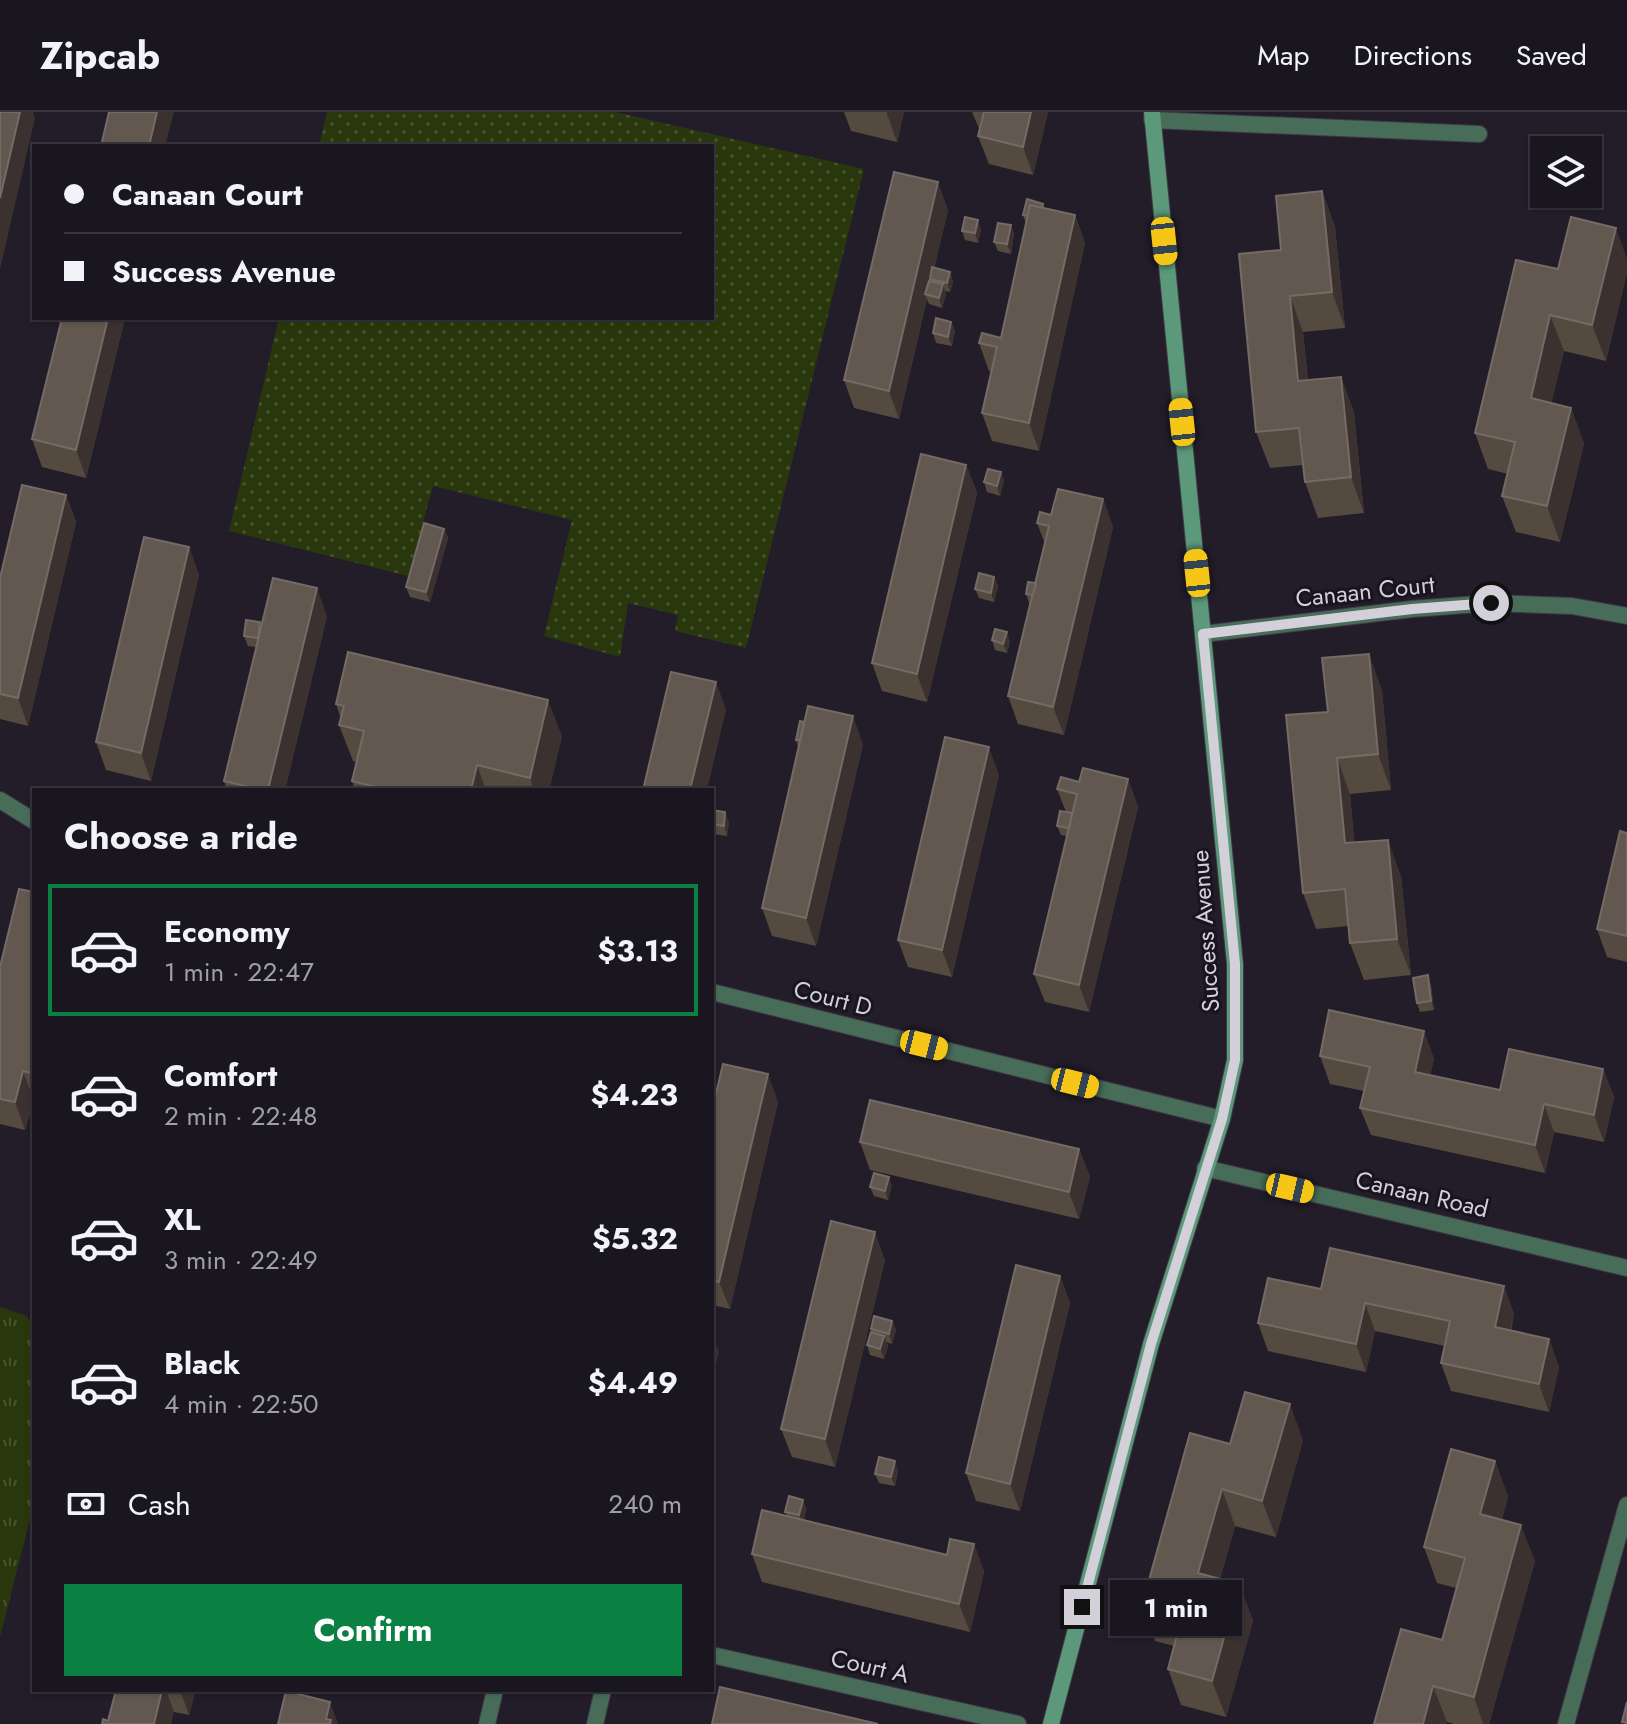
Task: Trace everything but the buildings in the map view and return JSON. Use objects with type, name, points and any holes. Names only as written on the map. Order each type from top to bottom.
[{"type":"street","points":[[1152,116],[1479,134]]},
{"type":"street","name":"Success Avenue","points":[[1051,1724],[1151,1344],[1222,1119],[1235,1060],[1235,964],[1152,116]]},
{"type":"street","name":"Canaan Court","points":[[1203,634],[1412,609],[1491,603],[1572,606],[1627,616]]},
{"type":"street","points":[[0,800],[32,820]]},
{"type":"street","name":"Court D","points":[[714,992],[1222,1119]]},
{"type":"street","name":"Canaan Road","points":[[1205,1168],[1627,1268]]},
{"type":"street","points":[[1566,1724],[1627,1505]]},
{"type":"street","name":"Court A","points":[[714,1655],[1018,1724]]},
{"type":"street","points":[[487,1724],[495,1692]]},
{"type":"street","points":[[595,1724],[603,1692]]},
{"type":"green space","points":[[327,112],[615,112],[864,169],[746,648],[675,631],[678,615],[628,603],[620,657],[544,636],[572,520],[433,486],[408,576],[229,531],[279,320],[714,320],[714,144],[319,144]]},
{"type":"green space","points":[[0,1307],[27,1316],[32,1325],[32,1512],[0,1637]]},
{"type":"route","points":[[1082,1607],[1151,1344],[1222,1119],[1235,1060],[1235,964],[1203,634],[1412,609],[1491,603]]}]
